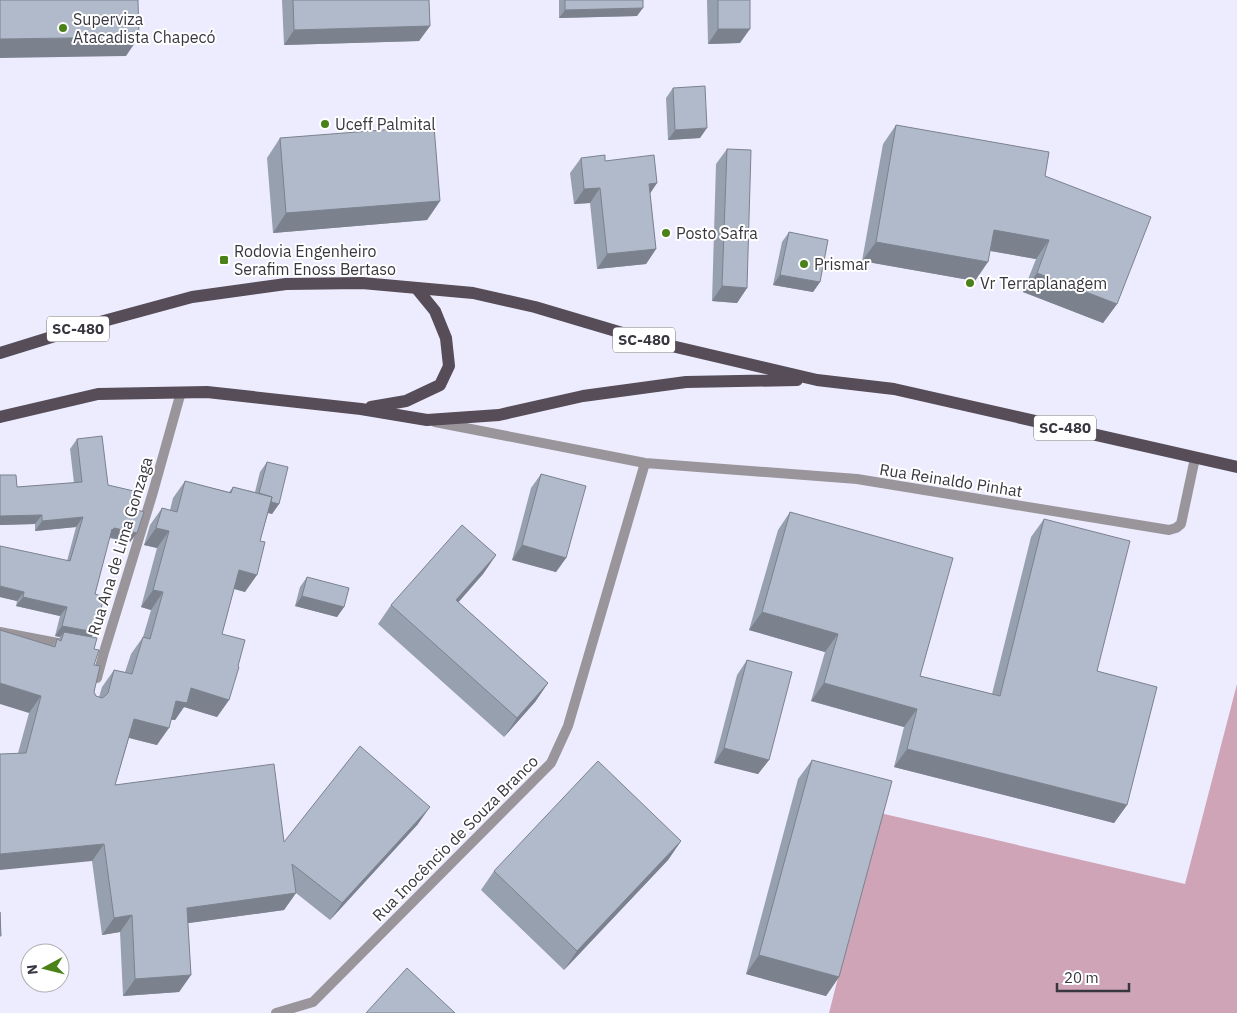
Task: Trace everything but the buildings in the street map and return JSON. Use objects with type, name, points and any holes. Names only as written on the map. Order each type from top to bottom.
[{"type":"main road","name":"SC-480","points":[[0,353],[91,324],[192,297],[286,284],[362,283],[473,294],[535,307],[646,340],[818,380],[894,389],[1237,466]]},
{"type":"main road","points":[[361,409],[406,401],[440,385],[449,366],[446,338],[435,311],[417,289]]},
{"type":"main road","points":[[0,417],[98,394],[207,392],[361,409],[427,420],[499,414],[583,396],[686,382],[818,380]]},
{"type":"street","name":"Rua Ana de Lima Gonzaga","points":[[94,690],[99,651],[153,492],[181,392]]},
{"type":"street","points":[[427,420],[645,463]]},
{"type":"street","name":"Rua Reinaldo Pinhat","points":[[645,463],[857,479],[1169,530],[1181,524],[1195,458]]},
{"type":"street","name":"Rua Inocêncio de Souza Branco","points":[[276,1013],[313,1002],[551,763],[568,726],[645,463]]},
{"type":"street","points":[[0,632],[75,647]]},
{"type":"shaded area","points":[[1237,684],[1237,1013],[829,1013],[880,813],[1185,884]]},
{"type":"place","name":"Superviza Atacadista Chapecó","points":[[63,28]]},
{"type":"place","name":"Uceff Palmital","points":[[325,124]]},
{"type":"place","name":"Posto Safra","points":[[666,233]]},
{"type":"place","name":"Rodovia Engenheiro Serafim Enoss Bertaso","points":[[224,260]]},
{"type":"place","name":"Prismar","points":[[804,264]]},
{"type":"place","name":"Vr Terraplanagem","points":[[970,283]]}]
